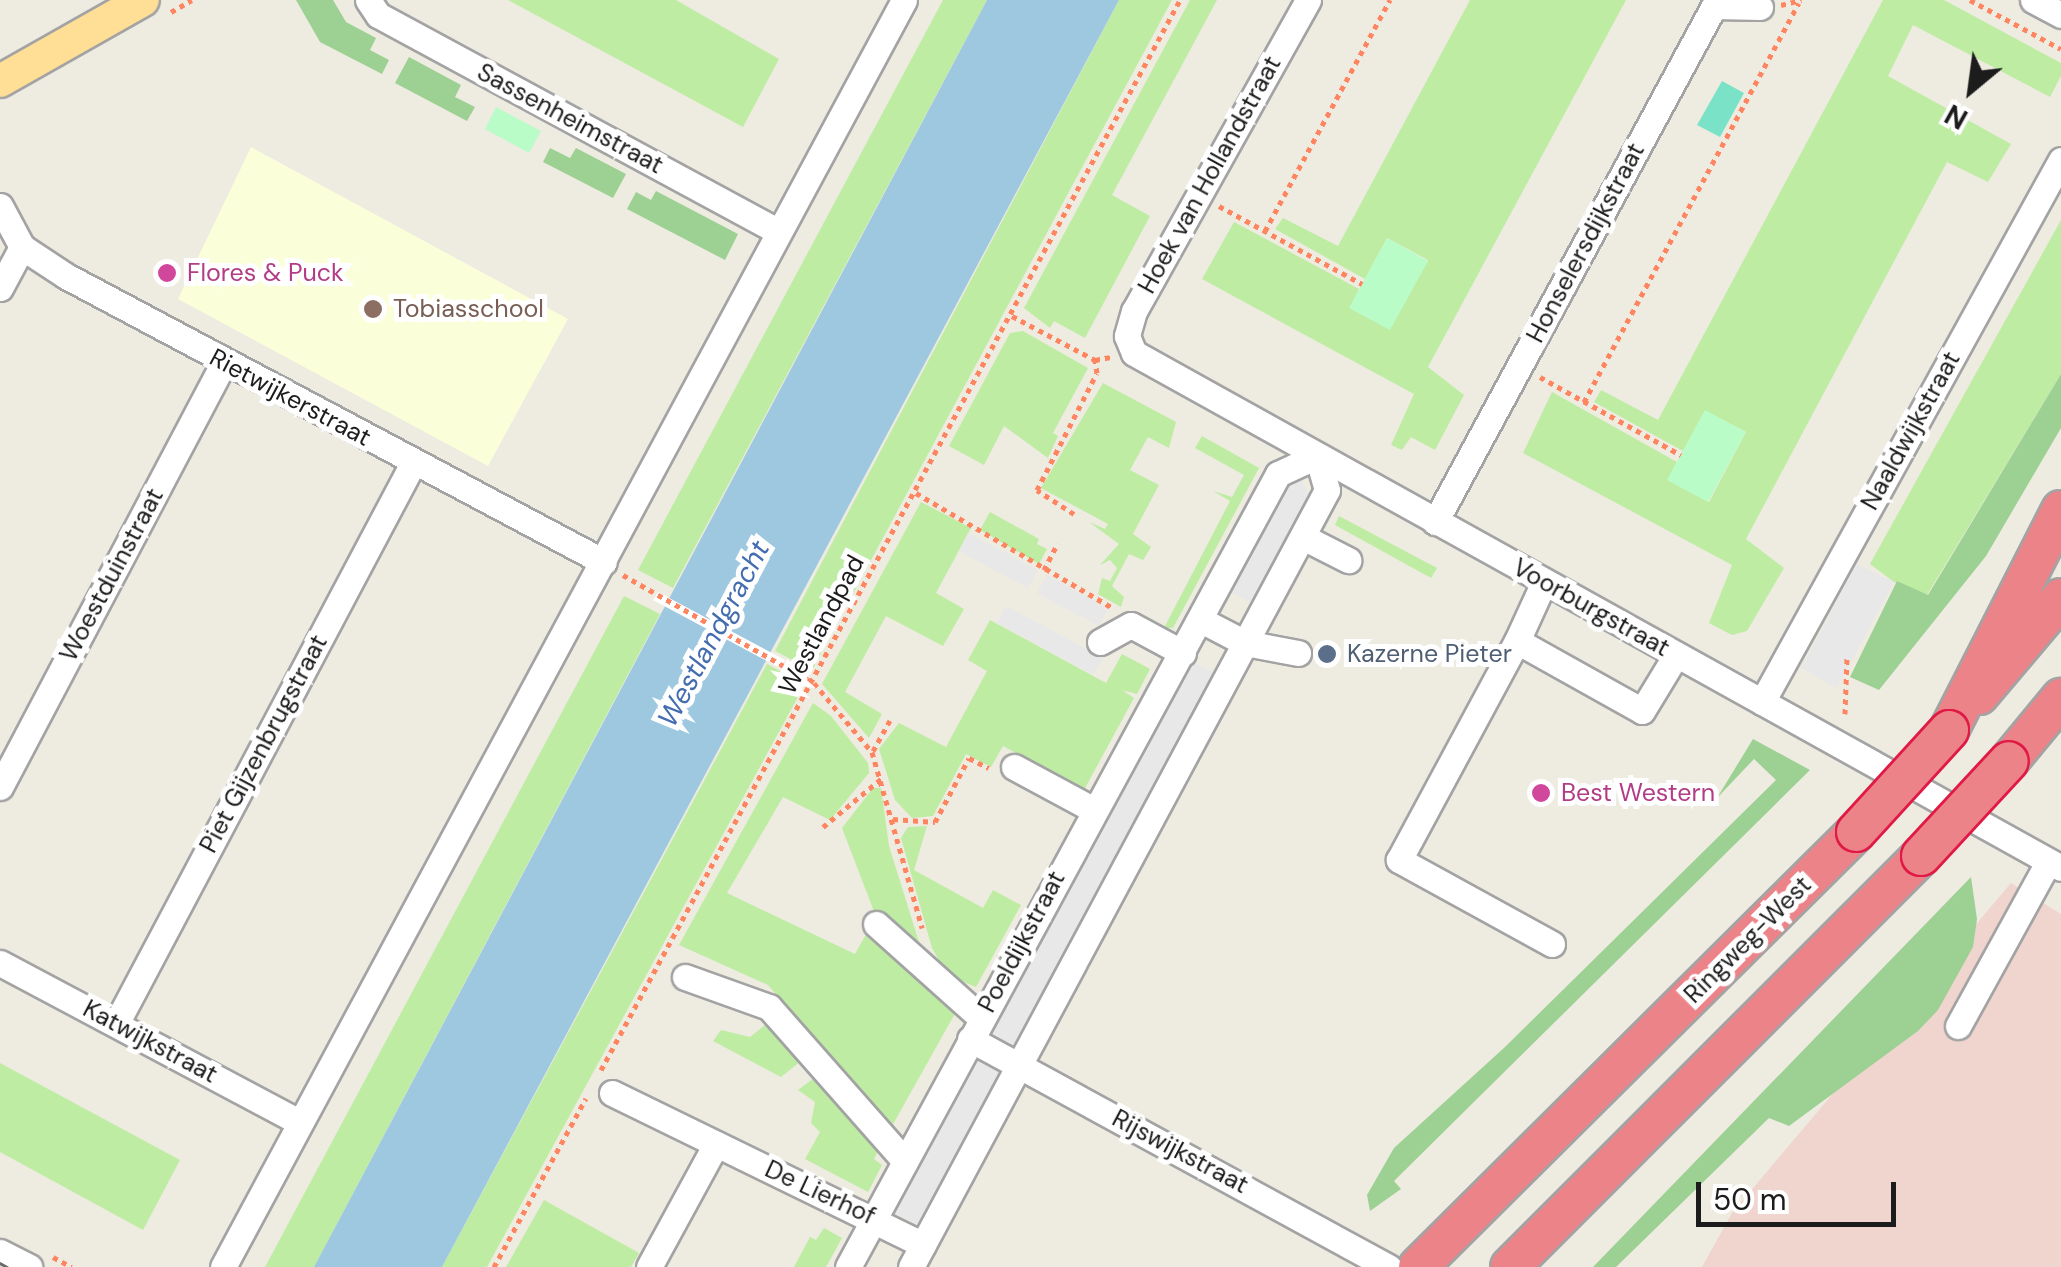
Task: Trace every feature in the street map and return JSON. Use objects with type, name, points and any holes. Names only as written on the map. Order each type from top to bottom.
[{"type":"highway","points":[[1949,730],[2061,510]]},
{"type":"highway","name":"Ringweg-West","points":[[1418,1267],[1856,832],[2061,598]]},
{"type":"highway","points":[[1513,1264],[1914,863],[2061,698]]},
{"type":"highway","points":[[2008,761],[2061,720]]},
{"type":"main road","points":[[0,81],[143,0]]},
{"type":"street","name":"Sassenheimstraat","points":[[368,0],[378,15],[778,231]]},
{"type":"street","points":[[223,1267],[904,0]]},
{"type":"street","name":"Hoek van Hollandstraat","points":[[1134,354],[1126,336],[1134,311],[1308,0]]},
{"type":"street","points":[[2033,0],[2061,15]]},
{"type":"street","name":"Honselersdijkstraat","points":[[1436,522],[1714,6],[1760,7]]},
{"type":"street","name":"Naaldwijkstraat","points":[[1762,702],[2061,160]]},
{"type":"street","points":[[0,206],[22,247],[0,288]]},
{"type":"street","name":"Rietwijkerstraat","points":[[22,247],[224,364],[604,562]]},
{"type":"street","name":"Voorburgstraat","points":[[1134,354],[2054,865],[1958,1026]]},
{"type":"street","name":"Woestduinstraat","points":[[0,787],[224,364]]},
{"type":"street","points":[[917,1256],[1016,1064],[1327,490],[1316,456]]},
{"type":"street","name":"Poeldijkstraat","points":[[848,1267],[1278,474],[1316,456]]},
{"type":"street","name":"Piet Gijzenbrugstraat","points":[[116,1024],[413,463]]},
{"type":"street","points":[[1303,537],[1348,560]]},
{"type":"street","points":[[1544,582],[1517,641],[1398,860],[1552,944]]},
{"type":"street","points":[[1201,620],[1245,644],[1298,653]]},
{"type":"street","points":[[1100,642],[1130,625],[1183,652]]},
{"type":"street","points":[[1517,641],[1642,712],[1676,655]]},
{"type":"street","points":[[1002,768],[1094,810]]},
{"type":"street","name":"Rijswijkstraat","points":[[876,924],[939,980],[976,1028],[1016,1064],[1389,1267]]},
{"type":"street","name":"Katwijkstraat","points":[[0,963],[300,1122]]},
{"type":"street","points":[[684,977],[770,1007],[905,1161]]},
{"type":"street","name":"De Lierhof","points":[[612,1093],[875,1218],[917,1256]]},
{"type":"street","points":[[649,1267],[716,1144]]},
{"type":"street","points":[[0,1252],[28,1267]]},
{"type":"path","name":"Westlandpad","points":[[494,1267],[814,683],[1180,0]]},
{"type":"path","points":[[1265,231],[1390,0]]},
{"type":"path","points":[[1970,0],[2061,49]]},
{"type":"path","points":[[1584,402],[1799,4]]},
{"type":"path","points":[[1198,195],[1362,284]]},
{"type":"path","points":[[1012,316],[1095,360],[1134,354]]},
{"type":"path","points":[[1074,514],[1037,490],[1096,373],[1095,360]]},
{"type":"path","points":[[1520,366],[1681,455]]},
{"type":"path","points":[[916,493],[1114,608],[1130,625]]},
{"type":"path","points":[[1044,570],[1058,543]]},
{"type":"path","points":[[604,562],[653,596],[814,683],[872,752],[893,820],[896,848],[939,980]]},
{"type":"path","points":[[1845,714],[1847,656]]},
{"type":"path","points":[[872,752],[891,718]]},
{"type":"path","points":[[893,820],[935,822],[969,758],[1002,768]]},
{"type":"path","points":[[823,827],[882,778]]},
{"type":"shaded area","name":"Tobiasschool","points":[[251,147],[568,319],[488,466],[178,299]]},
{"type":"shaded area","points":[[1298,475],[1314,503],[1259,606],[1224,589],[1282,479]]},
{"type":"shaded area","points":[[968,533],[1038,570],[1028,588],[959,551]]},
{"type":"shaded area","points":[[1857,564],[1894,582],[1837,688],[1801,668]]},
{"type":"shaded area","points":[[1047,575],[1108,608],[1099,626],[1037,593]]},
{"type":"shaded area","points":[[1006,606],[1103,658],[1093,675],[997,623]]},
{"type":"shaded area","points":[[1185,659],[1220,675],[1015,1050],[981,1032]]},
{"type":"shaded area","points":[[2011,883],[2061,914],[2061,1267],[1702,1267],[1732,1213]]},
{"type":"shaded area","points":[[969,1055],[1006,1073],[923,1227],[885,1209]]},
{"type":"green space","points":[[296,0],[333,0],[346,22],[376,38],[370,50],[389,60],[382,74],[320,42]]},
{"type":"green space","points":[[508,0],[676,0],[779,59],[743,127]]},
{"type":"green space","points":[[943,0],[987,0],[673,588],[638,570]]},
{"type":"green space","points":[[1119,0],[1172,0],[812,670],[775,651]]},
{"type":"green space","points":[[1190,0],[1217,0],[1112,195],[1150,216],[1085,338],[1054,321],[1050,328],[1024,308]]},
{"type":"green space","points":[[1470,0],[1626,0],[1428,367],[1464,395],[1435,450],[1411,437],[1402,450],[1391,445],[1414,394],[1202,279],[1234,222],[1359,289],[1350,308],[1390,329],[1428,260],[1387,238],[1365,279],[1275,229],[1283,218],[1338,246]]},
{"type":"green space","points":[[1883,0],[1944,0],[2061,63],[2061,76],[2050,97],[1913,25],[1888,76],[2011,144],[1988,182],[1947,162],[1746,539],[1784,568],[1747,631],[1732,635],[1709,623],[1732,565],[1523,453],[1552,392],[1677,462],[1668,480],[1709,502],[1746,432],[1705,411],[1683,451],[1594,402],[1601,390],[1658,420]]},
{"type":"green space","points":[[409,57],[461,85],[455,97],[475,107],[467,121],[395,83]]},
{"type":"green space","points":[[1722,81],[1744,93],[1720,137],[1697,125]]},
{"type":"green space","points":[[496,107],[541,131],[529,153],[485,129]]},
{"type":"green space","points":[[550,148],[570,158],[576,148],[626,174],[613,198],[543,162]]},
{"type":"green space","points":[[656,191],[738,234],[725,260],[627,209],[636,192],[651,200]]},
{"type":"green space","points":[[2061,220],[2061,374],[1927,595],[1894,582],[1870,564]]},
{"type":"green space","points":[[1387,238],[1428,261],[1390,330],[1349,308]]},
{"type":"green space","points":[[1023,331],[1088,368],[1053,433],[1058,436],[1048,458],[1004,426],[984,465],[949,446],[1010,333]]},
{"type":"green space","points":[[2061,374],[2061,428],[1986,556],[1879,690],[1850,677],[1897,581],[1928,595]]},
{"type":"green space","points":[[1103,383],[1176,422],[1169,448],[1148,437],[1130,470],[1159,485],[1133,534],[1151,547],[1143,560],[1129,554],[1112,586],[1124,597],[1121,607],[1098,594],[1102,578],[1110,581],[1117,568],[1110,560],[1100,565],[1119,544],[1089,522],[1105,529],[1108,524],[1041,488]]},
{"type":"green space","points":[[1705,410],[1746,432],[1708,502],[1667,480]]},
{"type":"green space","points":[[1202,436],[1259,468],[1173,628],[1164,628],[1230,501],[1213,491],[1232,497],[1244,475],[1195,448]]},
{"type":"green space","points":[[921,502],[971,528],[936,593],[964,609],[943,646],[886,616],[845,692],[882,714],[869,738],[822,684]]},
{"type":"green space","points":[[990,512],[1039,539],[1037,544],[1047,549],[1039,564],[980,530]]},
{"type":"green space","points":[[1339,516],[1437,568],[1431,578],[1335,525]]},
{"type":"green space","points":[[624,596],[660,614],[314,1267],[265,1267]]},
{"type":"green space","points":[[990,620],[1106,683],[1122,654],[1150,669],[1137,694],[1122,690],[1134,698],[1084,790],[1003,746],[991,767],[966,754],[933,816],[912,818],[895,800],[879,749],[899,723],[946,747],[987,671],[968,660]]},
{"type":"green space","points":[[767,664],[804,684],[798,697],[487,1267],[442,1267]]},
{"type":"green space","points":[[813,703],[831,716],[868,763],[869,773],[830,820],[783,797],[727,893],[855,954],[869,929],[957,1010],[892,1126],[768,985],[679,945]]},
{"type":"green space","points":[[1753,739],[1810,770],[1394,1181],[1401,1189],[1370,1211],[1367,1195],[1394,1148],[1505,1047],[1776,780],[1754,759],[1717,798]]},
{"type":"green space","points":[[873,788],[881,788],[889,846],[923,955],[875,914],[842,828]]},
{"type":"green space","points":[[927,826],[914,870],[983,908],[993,890],[1021,905],[976,987],[948,976],[932,948],[901,838],[908,827]]},
{"type":"green space","points":[[1971,877],[1977,919],[1973,947],[1938,1010],[1918,1031],[1789,1126],[1769,1118],[1616,1267],[1593,1267]]},
{"type":"green space","points":[[765,1025],[780,1028],[806,1057],[781,1077],[713,1041],[721,1030],[750,1037]]},
{"type":"green space","points":[[0,1063],[180,1160],[143,1230],[0,1152]]},
{"type":"green space","points":[[818,1075],[846,1103],[841,1108],[881,1145],[874,1159],[882,1165],[868,1192],[805,1159],[820,1132],[811,1123],[815,1102],[798,1090]]},
{"type":"green space","points":[[544,1200],[639,1253],[631,1267],[506,1267]]},
{"type":"green space","points":[[824,1228],[842,1238],[826,1267],[794,1267],[810,1237],[816,1240]]},
{"type":"water","name":"Westlandgracht","points":[[987,0],[1119,0],[442,1267],[314,1267]]},
{"type":"pier","points":[[658,592],[785,660],[780,668],[653,600]]},
{"type":"tram line","points":[[0,1263],[7,1267]]},
{"type":"place","name":"Flores & Puck","points":[[167,273]]},
{"type":"place","name":"Tobiasschool","points":[[373,309]]},
{"type":"place","name":"Kazerne Pieter","points":[[1327,654]]},
{"type":"place","name":"Best Western","points":[[1541,793]]}]
